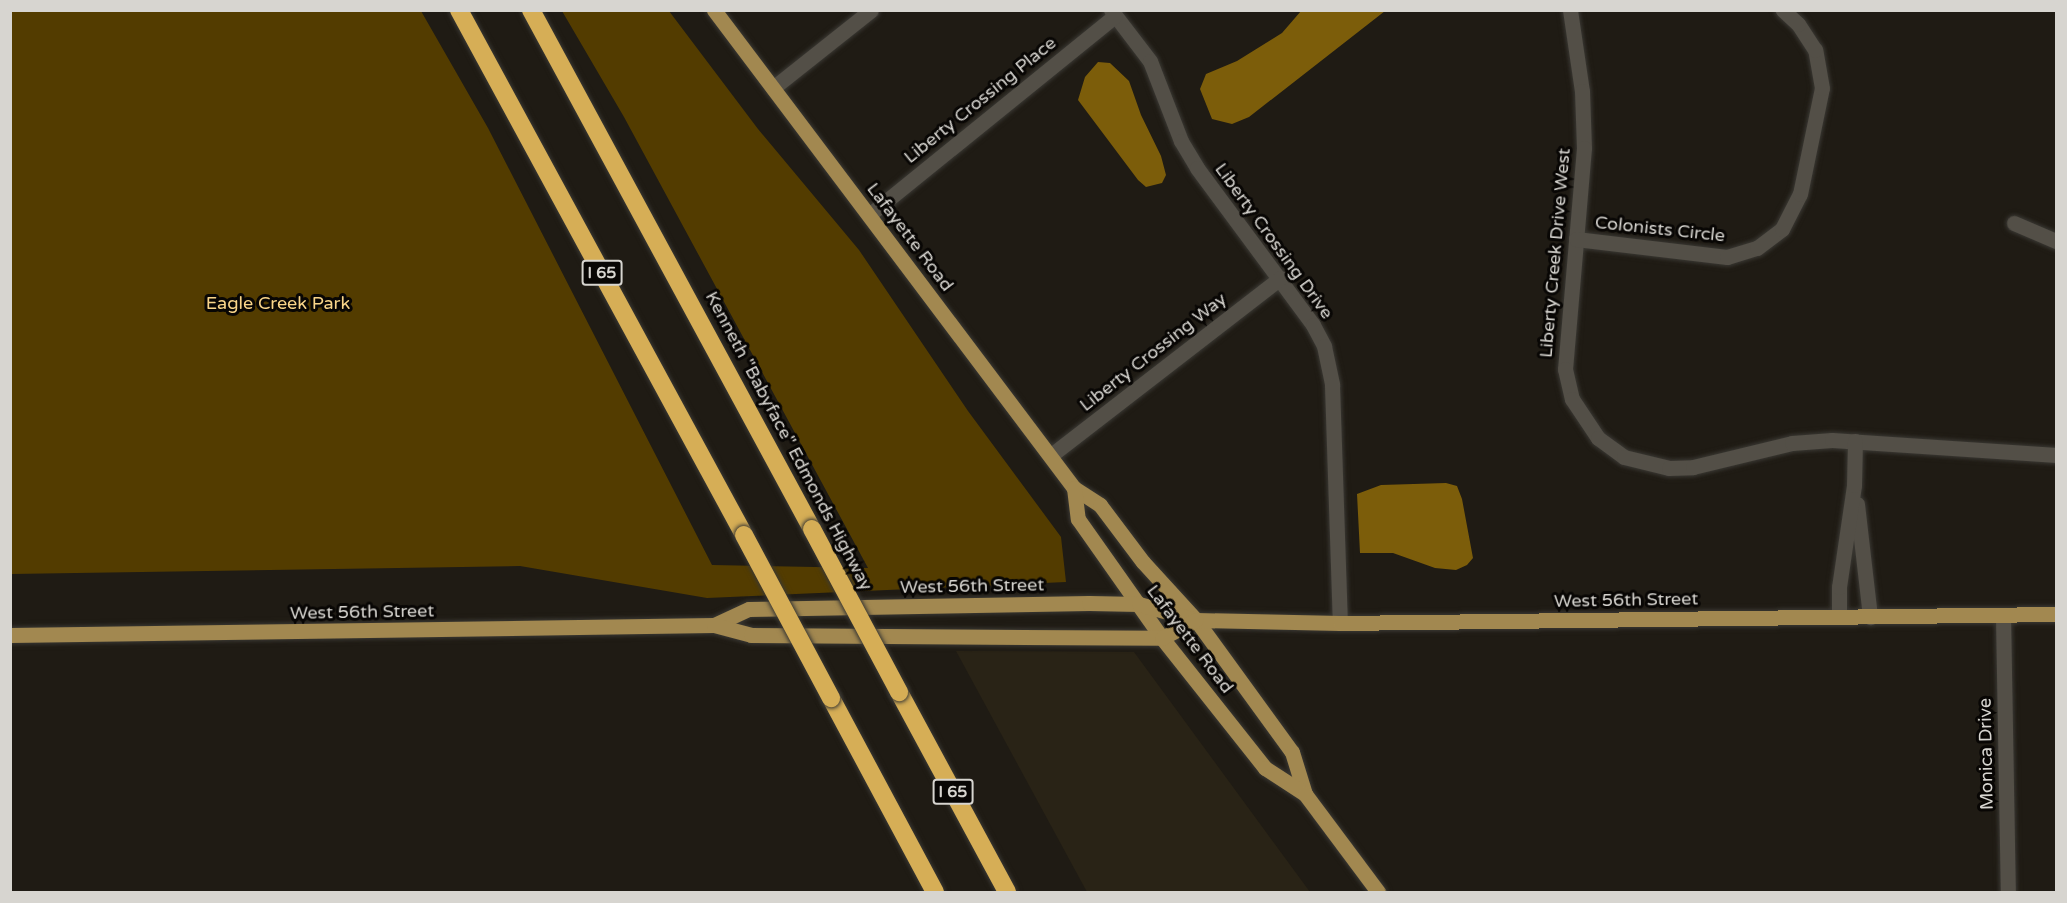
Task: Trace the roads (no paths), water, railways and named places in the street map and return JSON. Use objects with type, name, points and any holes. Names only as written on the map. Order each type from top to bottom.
[{"type":"highway","name":"I 65","points":[[459,10],[935,892]]},
{"type":"highway","name":"Kenneth \"Babyface\" Edmonds Highway","points":[[531,10],[1007,892]]},
{"type":"main road","name":"Lafayette Road","points":[[714,10],[1074,488],[1100,505],[1143,562],[1196,620],[1293,752],[1305,794]]},
{"type":"main road","name":"Lafayette Road","points":[[1074,488],[1078,519],[1162,638],[1265,768],[1305,794],[1378,892]]},
{"type":"main road","name":"West 56th Street","points":[[714,625],[749,609],[1139,604],[1196,620],[1340,623],[2056,614]]},
{"type":"main road","name":"West 56th Street","points":[[10,635],[714,625],[751,635],[1162,638],[1196,620]]},
{"type":"street","points":[[773,88],[871,10]]},
{"type":"street","name":"Liberty Creek Drive West","points":[[1570,10],[1584,123],[1565,348],[1566,377],[1579,413],[1610,448],[1654,467],[1685,468],[1792,443],[1855,441],[2056,455]]},
{"type":"street","name":"Colonists Circle","points":[[1576,239],[1727,257],[1757,248],[1777,235],[1791,216],[1800,194],[1822,88],[1815,50],[1798,24],[1783,10]]},
{"type":"street","name":"Liberty Crossing Place","points":[[869,215],[1113,13]]},
{"type":"street","name":"Liberty Crossing Drive","points":[[1113,13],[1150,61],[1181,141],[1197,168],[1280,278],[1317,333],[1332,377],[1340,623]]},
{"type":"street","points":[[2014,223],[2056,242]]},
{"type":"street","name":"Liberty Crossing Way","points":[[1050,456],[1280,278]]},
{"type":"street","points":[[1839,617],[1839,587],[1854,485],[1855,441]]},
{"type":"street","points":[[1854,485],[1870,617]]},
{"type":"street","name":"Monica Drive","points":[[2003,615],[2008,892]]},
{"type":"park label","name":"Eagle Creek Park","points":[[278,303]]}]
